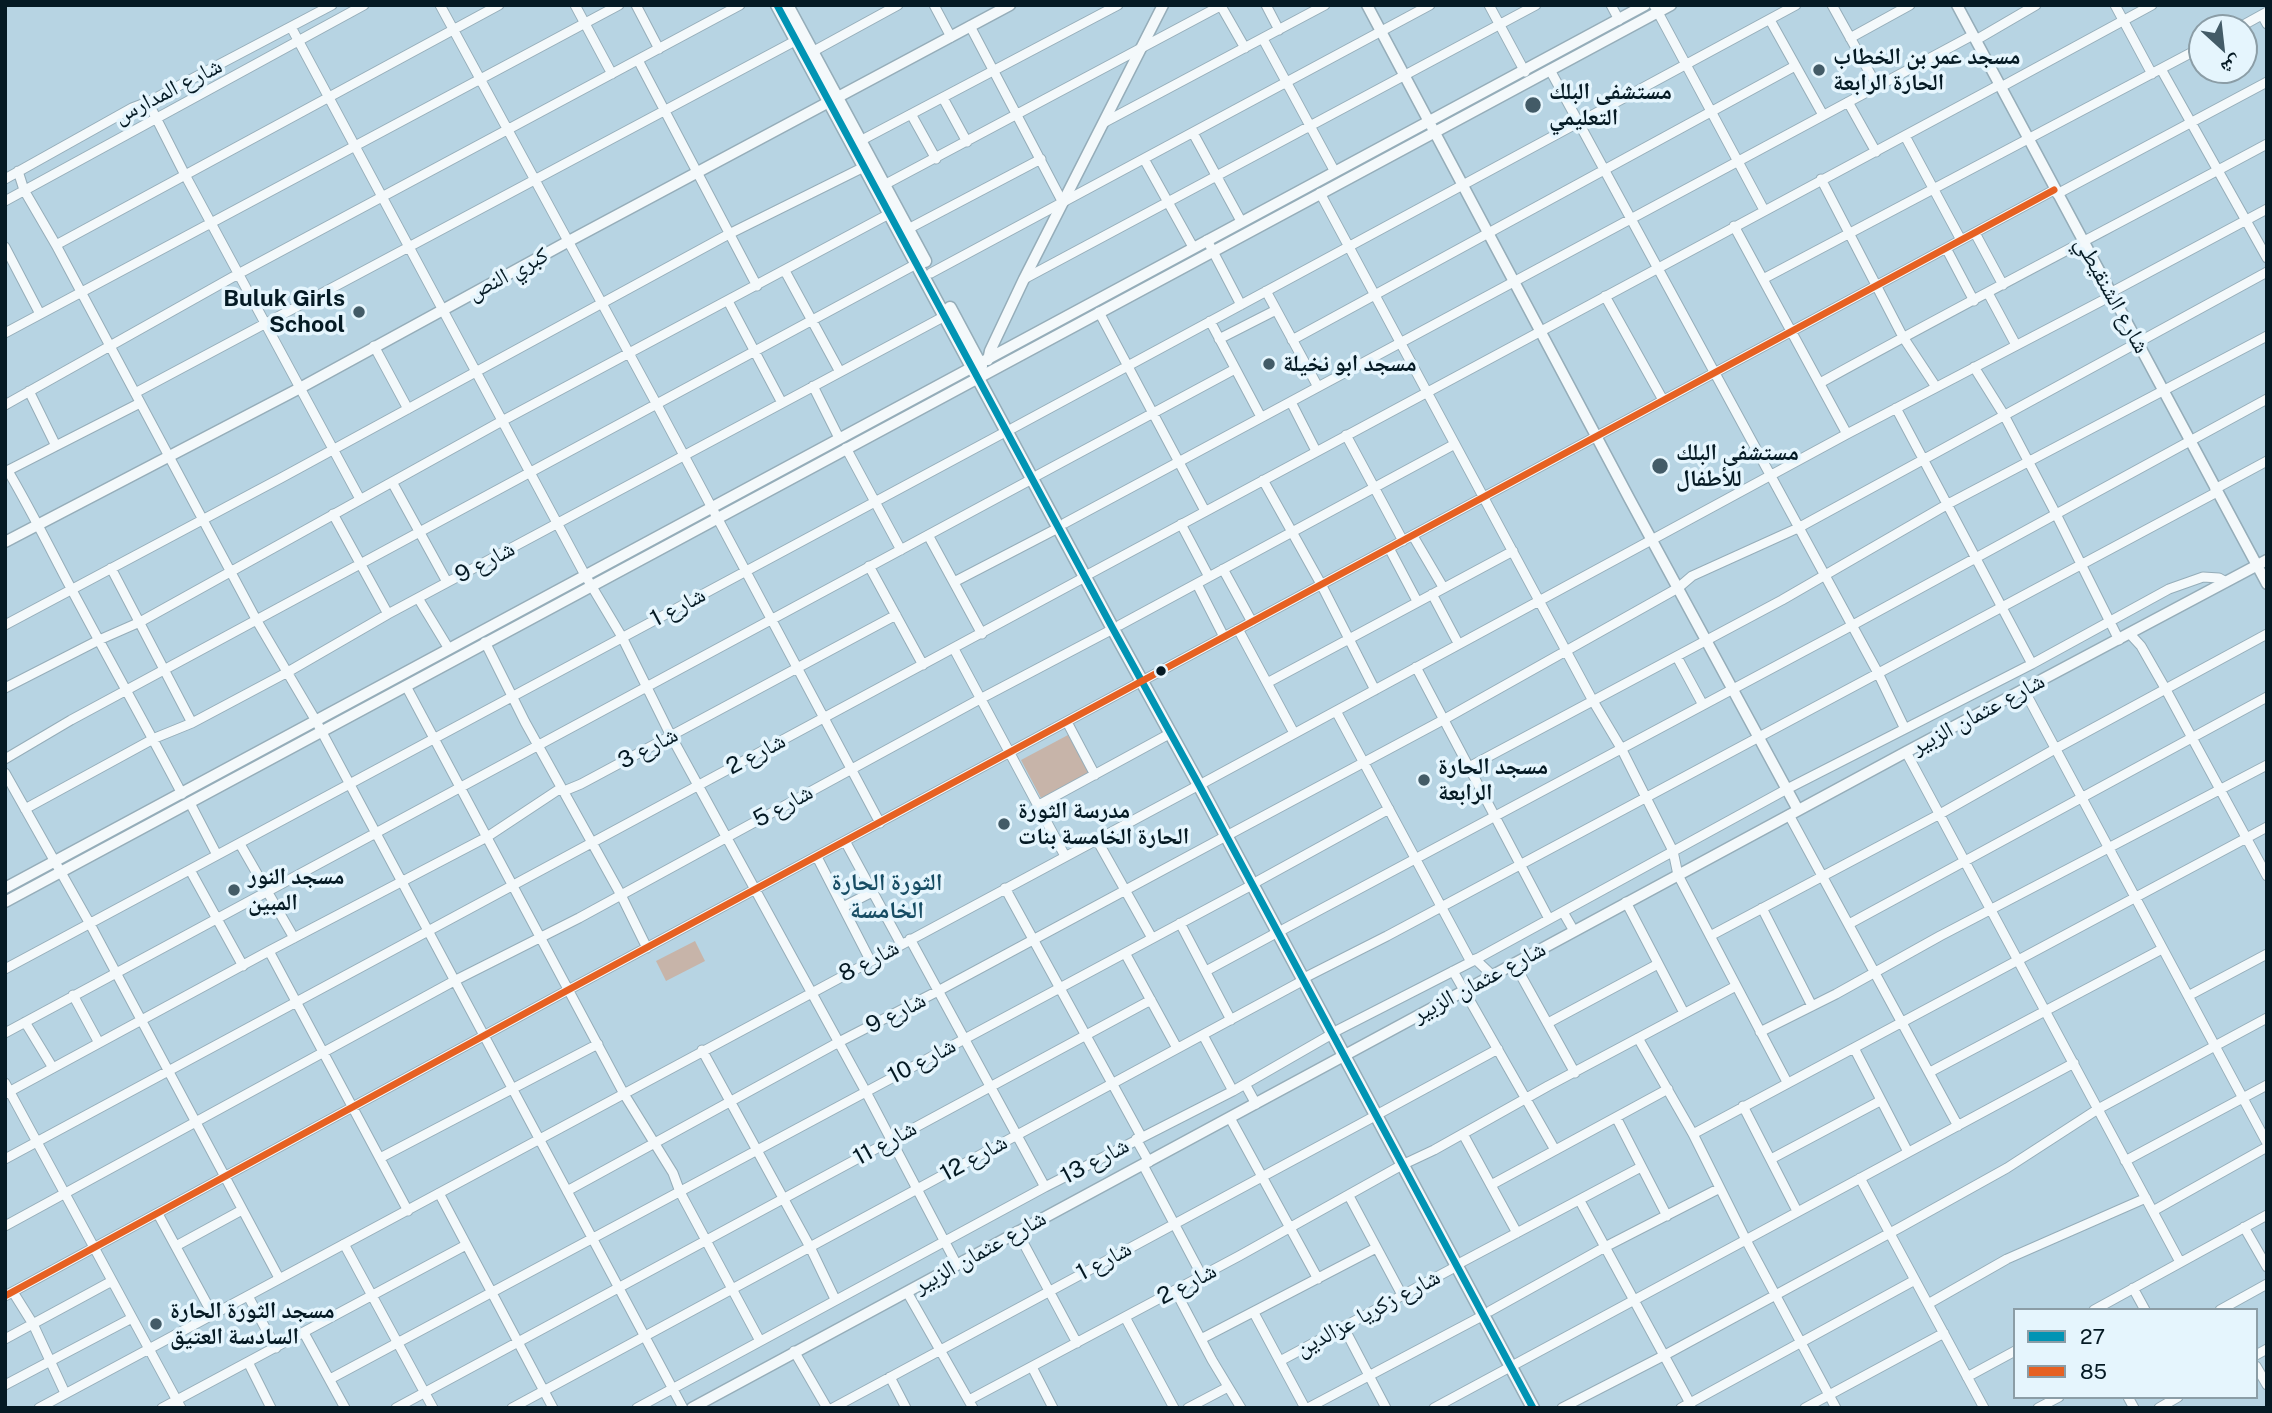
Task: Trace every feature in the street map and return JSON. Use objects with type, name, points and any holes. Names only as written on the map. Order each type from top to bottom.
[{"type":"main road","points":[[786,6],[812,52],[864,167],[920,262],[930,272],[982,368],[1010,429],[1061,526],[1487,1313],[1514,1365],[1532,1408]]},
{"type":"main road","points":[[786,6],[796,41],[860,141],[908,229],[945,316],[982,368]]},
{"type":"main road","points":[[1145,680],[1171,733],[1202,783]]},
{"type":"main road","points":[[1514,1365],[1542,1408]]},
{"type":"street","name":"شارع المدارس","points":[[5,179],[132,107],[148,102],[332,5]]},
{"type":"street","points":[[5,201],[364,5]]},
{"type":"street","points":[[440,5],[536,179],[880,823]]},
{"type":"street","points":[[56,245],[184,173],[499,5]]},
{"type":"street","points":[[575,5],[612,74]]},
{"type":"street","points":[[5,333],[619,5]]},
{"type":"street","points":[[636,5],[659,49]]},
{"type":"street","points":[[5,405],[240,273],[740,5]]},
{"type":"street","points":[[812,52],[898,5]]},
{"type":"street","points":[[934,5],[951,37]]},
{"type":"street","name":"كبري النص","points":[[5,542],[300,388],[1010,5]]},
{"type":"street","points":[[982,368],[1024,279],[1163,5]]},
{"type":"street","points":[[1266,5],[1279,30]]},
{"type":"street","points":[[1105,122],[1325,5]]},
{"type":"street","points":[[1367,5],[1787,789],[1822,876],[1958,1126]]},
{"type":"street","points":[[930,272],[1064,203],[1430,5]]},
{"type":"street","points":[[1489,5],[1525,72]]},
{"type":"street","points":[[1024,279],[1536,5]]},
{"type":"street","points":[[1611,5],[1619,20]]},
{"type":"street","points":[[982,368],[1099,312],[1320,193],[1645,5]]},
{"type":"street","points":[[5,888],[321,732],[485,642],[711,506],[842,443],[982,368],[1241,221],[1335,172],[1550,70],[1656,9],[1671,5]]},
{"type":"street","name":"شارع 1","points":[[5,968],[1796,5]]},
{"type":"street","points":[[1832,5],[1877,86]]},
{"type":"street","points":[[1850,38],[1910,5]]},
{"type":"street","name":"شارع الشنقيطي","points":[[1957,5],[2189,441],[2262,563],[2267,584]]},
{"type":"street","points":[[954,582],[1877,86],[2036,5]]},
{"type":"street","points":[[2116,5],[2190,123],[2267,258]]},
{"type":"street","name":"شارع 2","points":[[5,1159],[1821,179],[2152,5]]},
{"type":"street","points":[[884,185],[1222,6],[1245,48]]},
{"type":"street","points":[[860,141],[1112,7]]},
{"type":"street","points":[[1656,9],[1764,210]]},
{"type":"street","points":[[2264,14],[2267,24]]},
{"type":"street","points":[[1770,20],[1823,115]]},
{"type":"street","points":[[971,26],[1064,203]]},
{"type":"street","points":[[291,27],[588,580],[622,637],[671,736],[839,1042],[957,1265]]},
{"type":"street","points":[[1263,39],[1335,172]]},
{"type":"street","points":[[217,855],[71,589],[39,524],[6,471],[56,446],[265,325],[408,247],[796,41]]},
{"type":"street","points":[[1763,279],[2188,54]]},
{"type":"street","points":[[638,60],[757,286]]},
{"type":"street","points":[[1293,340],[1795,66]]},
{"type":"street","points":[[1550,70],[1878,673],[1904,727]]},
{"type":"street","points":[[65,1393],[33,1324],[9,1294],[484,1035],[1413,536],[1482,496],[1961,240],[2267,82]]},
{"type":"street","points":[[943,98],[967,142]]},
{"type":"street","points":[[148,102],[360,499]]},
{"type":"street","points":[[1848,102],[1876,152]]},
{"type":"street","points":[[911,114],[936,159]]},
{"type":"street","points":[[1193,133],[1241,221]]},
{"type":"street","points":[[1905,136],[1961,240]]},
{"type":"street","points":[[1820,383],[2082,240],[2267,144]]},
{"type":"street","points":[[908,229],[1041,159]]},
{"type":"street","points":[[1144,159],[1193,247]]},
{"type":"street","points":[[5,625],[729,234],[864,167]]},
{"type":"street","points":[[18,171],[24,190],[257,621],[316,721],[683,1408]]},
{"type":"street","points":[[1821,179],[1903,337],[1936,387]]},
{"type":"street","points":[[1320,193],[1620,748],[1673,851],[1678,875],[1787,1082]]},
{"type":"street","name":"شارع 8","points":[[39,1408],[2267,209]]},
{"type":"street","points":[[5,688],[140,622],[502,421],[890,214]]},
{"type":"street","points":[[1734,226],[1847,434]]},
{"type":"street","points":[[1975,233],[2003,285]]},
{"type":"street","points":[[1207,240],[1241,304]]},
{"type":"street","points":[[5,247],[40,314]]},
{"type":"street","points":[[1946,248],[1974,301]]},
{"type":"street","points":[[5,758],[920,262]]},
{"type":"street","points":[[785,271],[840,372]]},
{"type":"street","name":"شارع 9","points":[[567,1191],[839,1042],[938,992],[1443,720],[1678,589],[1692,576],[1798,528],[2267,272]]},
{"type":"street","points":[[1266,291],[1318,387]]},
{"type":"street","points":[[1988,293],[2016,345]]},
{"type":"street","points":[[1605,296],[1663,400]]},
{"type":"street","points":[[728,301],[782,403]]},
{"type":"street","points":[[1219,339],[1276,310]]},
{"type":"street","points":[[1099,312],[1205,511]]},
{"type":"street","name":"شارع 9","points":[[25,809],[155,738],[192,723],[286,673],[418,597],[945,316]]},
{"type":"street","points":[[1210,321],[1261,417]]},
{"type":"street","points":[[1467,768],[1825,576],[1948,504],[2267,336]]},
{"type":"street","points":[[374,346],[408,409]]},
{"type":"street","points":[[1974,367],[2004,415],[2119,640]]},
{"type":"street","points":[[5,1033],[1235,369]]},
{"type":"street","points":[[813,386],[901,550]]},
{"type":"street","points":[[29,391],[56,446]]},
{"type":"street","points":[[1206,971],[1851,626],[2267,399]]},
{"type":"street","points":[[1291,402],[1317,451]]},
{"type":"street","points":[[1896,408],[2032,664]]},
{"type":"street","points":[[1346,435],[1403,541]]},
{"type":"street","points":[[5,902],[61,872],[316,721],[449,649],[717,518],[842,443]]},
{"type":"street","name":"شارع 5","points":[[5,1226],[454,981],[621,895],[979,699],[1455,444]]},
{"type":"street","name":"شارع 12","points":[[512,1408],[2267,461]]},
{"type":"street","points":[[1263,480],[1321,584],[1375,690]]},
{"type":"street","points":[[392,482],[447,582]]},
{"type":"street","points":[[333,514],[388,614]]},
{"type":"street","points":[[1181,524],[1209,577]]},
{"type":"street","points":[[928,535],[982,634]]},
{"type":"street","points":[[1413,536],[1443,587]]},
{"type":"street","points":[[1389,548],[1416,601]]},
{"type":"street","points":[[1267,682],[1513,551]]},
{"type":"street","name":"شارع عثمان الزبير","points":[[692,1408],[1348,1055],[1626,902],[2262,563]]},
{"type":"street","points":[[869,566],[923,665]]},
{"type":"street","points":[[111,568],[192,723]]},
{"type":"street","points":[[1223,569],[1252,622]]},
{"type":"street","name":"شارع 13","points":[[637,1408],[835,1298],[1139,1137],[1233,1091],[1335,1032],[1563,912],[1787,789],[2032,664],[2169,589],[2194,580],[2213,577],[2226,582]]},
{"type":"street","points":[[1197,584],[1224,637]]},
{"type":"street","points":[[1432,594],[1458,643]]},
{"type":"street","points":[[418,597],[449,649]]},
{"type":"street","name":"شارع 3","points":[[7,1089],[53,1068],[487,837],[558,790],[564,791],[671,736],[896,615]]},
{"type":"street","points":[[1238,629],[1294,733]]},
{"type":"street","points":[[2130,634],[2141,646],[2165,688],[2267,876]]},
{"type":"street","points":[[1710,936],[1940,814],[2267,634]]},
{"type":"street","points":[[485,642],[647,948]]},
{"type":"street","points":[[954,649],[1065,856]]},
{"type":"street","points":[[1677,657],[1703,705]]},
{"type":"street","points":[[1416,667],[1549,919]]},
{"type":"street","points":[[406,686],[624,1094],[673,1173],[680,1192],[760,1340]]},
{"type":"street","points":[[2024,690],[2267,1145],[2153,1210]]},
{"type":"street","points":[[1849,924],[2267,698]]},
{"type":"street","points":[[1336,711],[1441,906],[1473,960],[1492,975]]},
{"type":"street","points":[[1067,722],[1095,775]]},
{"type":"street","points":[[1037,806],[1171,733]]},
{"type":"street","points":[[1906,752],[2180,1262]]},
{"type":"street","points":[[1760,1032],[2267,765]]},
{"type":"street","points":[[5,773],[56,861],[279,1278]]},
{"type":"street","name":"شارع 10","points":[[330,1379],[1060,989],[1389,809]]},
{"type":"street","points":[[1693,1134],[2267,827]]},
{"type":"street","points":[[1097,840],[1152,938]]},
{"type":"street","points":[[845,841],[872,892],[938,992],[1045,1187]]},
{"type":"street","points":[[240,844],[294,938]]},
{"type":"street","points":[[817,857],[870,960]]},
{"type":"street","points":[[190,870],[243,965]]},
{"type":"street","points":[[1005,888],[1113,1084],[1139,1137],[1146,1163],[1202,1276]]},
{"type":"street","points":[[843,907],[872,892]]},
{"type":"street","points":[[1626,902],[1684,1013]]},
{"type":"street","points":[[1762,908],[1812,1006]]},
{"type":"street","points":[[1563,912],[1574,930]]},
{"type":"street","points":[[1180,923],[1231,1020]]},
{"type":"street","points":[[1930,1072],[2162,949]]},
{"type":"street","points":[[269,951],[408,1211]]},
{"type":"street","points":[[1125,953],[1177,1048]]},
{"type":"street","points":[[2188,996],[2267,954]]},
{"type":"street","points":[[1514,963],[1575,1073]]},
{"type":"street","points":[[1548,1023],[1658,964]]},
{"type":"street","points":[[1453,971],[1555,1150]]},
{"type":"street","name":"شارع 2","points":[[972,1404],[1032,1367],[1736,986]]},
{"type":"street","points":[[73,995],[99,1043]]},
{"type":"street","name":"شارع 11","points":[[396,1408],[1151,1000]]},
{"type":"street","points":[[1562,1408],[1665,1355],[2007,1168],[2098,1109],[2267,1018]]},
{"type":"street","points":[[25,1022],[53,1068]]},
{"type":"street","points":[[1203,1035],[1233,1091]]},
{"type":"street","points":[[1638,1038],[1693,1134],[1774,1294],[1836,1408]]},
{"type":"street","points":[[380,1158],[598,1044]]},
{"type":"street","points":[[1854,1048],[1909,1152]]},
{"type":"street","name":"شارع 1","points":[[833,1408],[1498,1049]]},
{"type":"street","points":[[702,1050],[835,1298]]},
{"type":"street","points":[[1434,1408],[2074,1063]]},
{"type":"street","points":[[1245,1084],[1256,1104]]},
{"type":"street","points":[[2125,1161],[2267,1085]]},
{"type":"street","points":[[7,1089],[178,1404]]},
{"type":"street","points":[[1491,1185],[1668,1089]]},
{"type":"street","points":[[1771,1159],[1880,1101]]},
{"type":"street","points":[[1743,1106],[1797,1211]]},
{"type":"street","points":[[1230,1118],[1318,1279]]},
{"type":"street","points":[[1617,1119],[1667,1216]]},
{"type":"street","points":[[1463,1134],[1517,1233]]},
{"type":"street","name":"شارع زكريا عزالدين","points":[[1280,1360],[1641,1167]]},
{"type":"street","points":[[1860,1178],[1984,1408]]},
{"type":"street","points":[[1254,1313],[1306,1408],[1720,1188]]},
{"type":"street","points":[[439,1194],[553,1408]]},
{"type":"street","points":[[1349,1196],[1402,1295]]},
{"type":"street","points":[[1928,1304],[2007,1259],[2146,1198]]},
{"type":"street","points":[[1580,1201],[1691,1405]]},
{"type":"street","points":[[176,1246],[242,1210]]},
{"type":"street","points":[[158,1214],[213,1315]]},
{"type":"street","points":[[2098,1308],[2267,1215]]},
{"type":"street","points":[[2244,1227],[2267,1267]]},
{"type":"street","points":[[1017,1231],[1077,1343]]},
{"type":"street","points":[[344,1244],[433,1408]]},
{"type":"street","points":[[162,1408],[178,1404],[248,1362],[466,1245]]},
{"type":"street","points":[[1201,1339],[1376,1248]]},
{"type":"street","points":[[1681,1408],[1691,1405],[1915,1280]]},
{"type":"street","points":[[5,1339],[112,1281]]},
{"type":"street","points":[[2224,1308],[2267,1284]]},
{"type":"street","points":[[2133,1288],[2144,1308]]},
{"type":"street","points":[[1175,1290],[1241,1408]]},
{"type":"street","points":[[907,1292],[972,1404]]},
{"type":"street","points":[[248,1296],[276,1348]]},
{"type":"street","points":[[1125,1317],[1174,1408]]},
{"type":"street","points":[[5,1385],[132,1318]]},
{"type":"street","points":[[1343,1326],[1386,1408]]},
{"type":"street","points":[[304,1333],[345,1408]]},
{"type":"street","points":[[1805,1408],[1944,1333]]},
{"type":"street","points":[[794,1352],[827,1408]]},
{"type":"street","points":[[1967,1377],[2013,1352]]},
{"type":"street","points":[[248,1362],[271,1408]]},
{"type":"street","points":[[1032,1367],[1053,1408]]},
{"type":"street","points":[[2258,1369],[2267,1385]]},
{"type":"street","points":[[890,1377],[906,1408]]},
{"type":"street","points":[[1188,1408],[1228,1387]]},
{"type":"street","points":[[2038,1408],[2055,1399]]},
{"type":"street","points":[[2159,1408],[2175,1399]]},
{"type":"shaded area","points":[[1068,735],[1089,773],[1041,798],[1021,760]]},
{"type":"shaded area","points":[[695,941],[705,961],[666,981],[656,961]]},
{"type":"transit line","name":"27","points":[[777,5],[1533,1408]]},
{"type":"transit line","name":"85","points":[[5,1296],[2054,190]]},
{"type":"place","name":"مسجد عمر بن الخطاب الحارة الرابعة","points":[[1819,70]]},
{"type":"place","name":"مستشفى البلك التعليمي","points":[[1533,105]]},
{"type":"place","name":"Buluk Girls School","points":[[359,312]]},
{"type":"place","name":"مسجد ابو نخيلة","points":[[1269,364]]},
{"type":"place","name":"مستشفى البلك للأطفال","points":[[1660,466]]},
{"type":"place","name":"مسجد الحارة الرابعة","points":[[1424,780]]},
{"type":"place","name":"مدرسة الثورة الحارة الخامسة بنات","points":[[1004,824]]},
{"type":"place","name":"مسجد النور المبين","points":[[234,890]]},
{"type":"place","name":"مسجد الثورة الحارة السادسة العتيق","points":[[156,1324]]},
{"type":"district","name":"الثورة الحارة الخامسة","points":[[887,897]]}]
